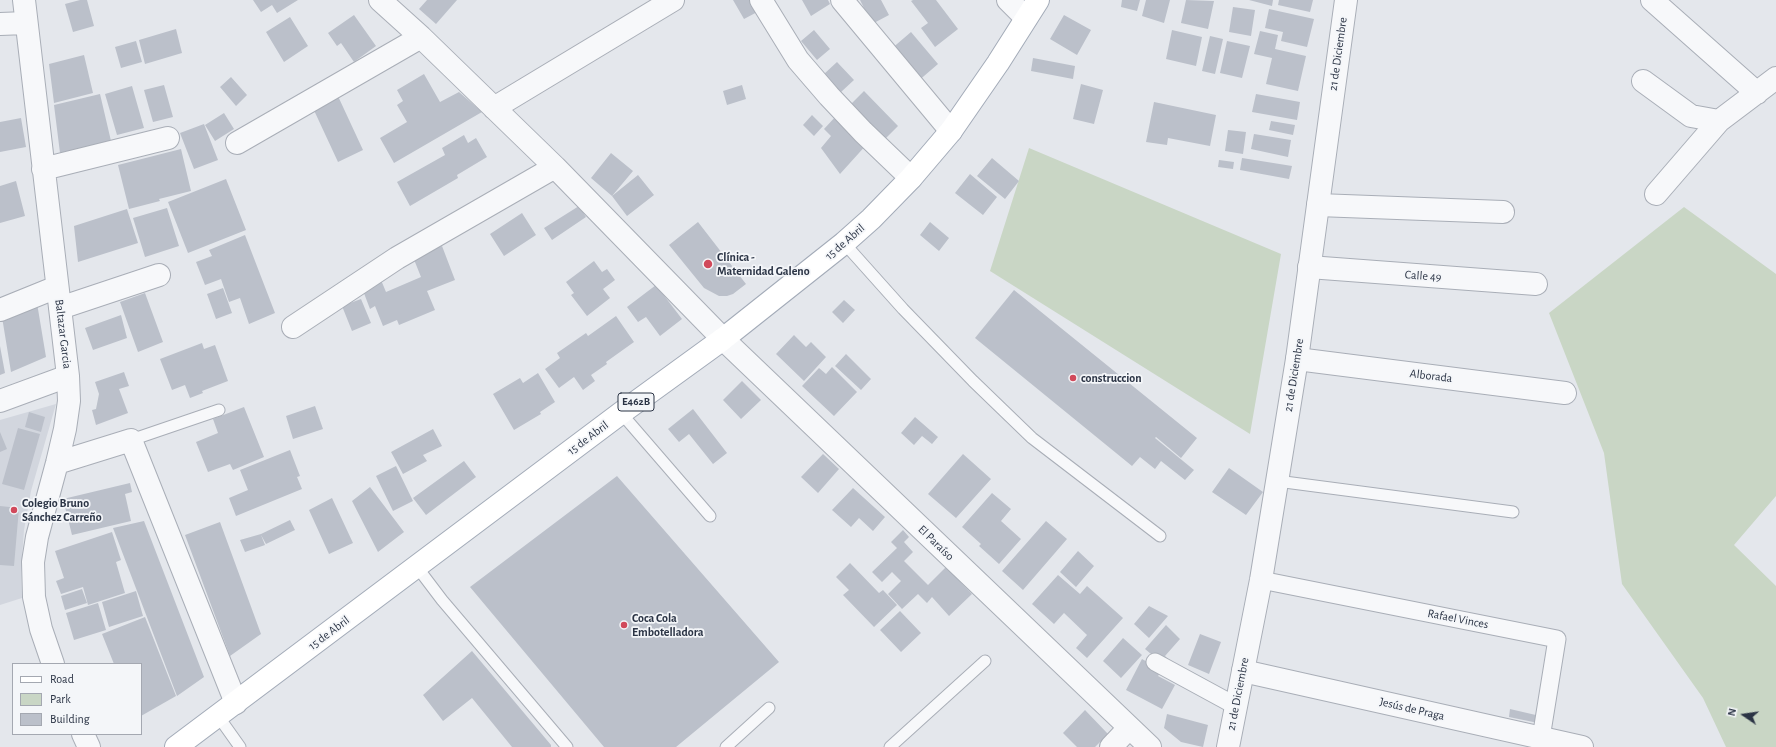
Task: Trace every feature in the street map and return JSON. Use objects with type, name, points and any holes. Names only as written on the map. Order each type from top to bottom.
[{"type":"main road","name":"15 de Abril","points":[[176,747],[621,413],[723,339],[844,243],[871,219],[911,178],[951,131],[994,69],[1038,0]]},
{"type":"street","name":"Baltazar Garcia","points":[[24,0],[68,376],[69,401],[57,464],[45,504],[33,562],[34,597],[41,629],[52,663]]},
{"type":"street","name":"El Paraíso","points":[[380,0],[421,37],[555,167],[723,339],[1150,747]]},
{"type":"street","points":[[494,108],[673,0]]},
{"type":"street","points":[[761,0],[798,60],[863,132],[911,178]]},
{"type":"street","points":[[842,0],[951,131]]},
{"type":"street","points":[[1008,0],[1026,18]]},
{"type":"street","name":"21 de Diciembre","points":[[1228,747],[1261,580],[1297,359],[1346,0]]},
{"type":"street","points":[[1652,0],[1757,93]]},
{"type":"street","points":[[0,24],[26,23]]},
{"type":"street","points":[[237,143],[421,37]]},
{"type":"street","points":[[1656,194],[1719,122],[1776,78]]},
{"type":"street","points":[[1643,81],[1691,116],[1719,122]]},
{"type":"street","points":[[43,169],[168,138]]},
{"type":"street","points":[[293,327],[397,258],[555,167]]},
{"type":"street","points":[[1318,205],[1503,212]]},
{"type":"street","name":"Calle 49","points":[[1309,267],[1536,284]]},
{"type":"street","points":[[0,310],[159,275]]},
{"type":"street","name":"Alborada","points":[[1297,359],[1565,393]]},
{"type":"street","points":[[0,401],[68,376]]},
{"type":"street","points":[[57,464],[131,440],[236,703]]},
{"type":"street","name":"Rafael Vinces","points":[[1261,580],[1557,638],[1541,738]]},
{"type":"street","points":[[1155,662],[1236,706]]},
{"type":"street","name":"Jesús de Praga","points":[[1243,670],[1582,747]]},
{"type":"street","points":[[1111,747],[1129,728]]},
{"type":"street","points":[[83,735],[89,747]]},
{"type":"lane","points":[[844,243],[904,309],[973,381],[1032,438],[1160,536]]},
{"type":"lane","points":[[131,440],[219,410]]},
{"type":"lane","points":[[621,413],[710,516]]},
{"type":"lane","points":[[1277,482],[1513,512]]},
{"type":"lane","points":[[417,566],[442,600],[568,747]]},
{"type":"lane","points":[[890,747],[985,661]]},
{"type":"lane","points":[[726,747],[769,708]]},
{"type":"lane","points":[[218,716],[240,747]]},
{"type":"shaded area","name":"Colegio Bruno Sánchez Carreño","points":[[56,404],[31,491],[24,530],[21,572],[22,598],[0,605],[0,420]]},
{"type":"green space","points":[[1029,148],[1281,254],[1250,434],[990,271]]},
{"type":"green space","points":[[1684,207],[1776,274],[1776,496],[1734,545],[1776,586],[1776,747],[1726,747],[1703,698],[1622,584],[1604,453],[1549,313]]},
{"type":"building","points":[[80,0],[87,0],[94,26],[73,32],[65,4]]},
{"type":"building","points":[[253,0],[298,0],[277,13],[272,5],[261,12]]},
{"type":"building","points":[[427,0],[457,0],[436,24],[419,9]]},
{"type":"building","points":[[733,0],[755,0],[761,10],[744,19]]},
{"type":"building","points":[[802,0],[828,0],[830,4],[811,16]]},
{"type":"building","points":[[860,0],[881,0],[889,15],[872,24]]},
{"type":"building","points":[[936,0],[958,29],[935,47],[921,28],[928,23],[911,1]]},
{"type":"building","points":[[1122,0],[1140,0],[1137,11],[1121,7]]},
{"type":"building","points":[[1146,0],[1170,0],[1164,23],[1142,16]]},
{"type":"building","points":[[1186,0],[1214,1],[1208,29],[1181,23]]},
{"type":"building","points":[[1249,0],[1273,0],[1272,6]]},
{"type":"building","points":[[1279,0],[1313,0],[1310,12],[1278,5]]},
{"type":"building","points":[[1233,7],[1255,10],[1251,36],[1229,32]]},
{"type":"building","points":[[1269,9],[1314,19],[1307,47],[1281,41],[1283,32],[1265,28]]},
{"type":"building","points":[[354,15],[376,46],[354,62],[341,43],[337,46],[328,33]]},
{"type":"building","points":[[1064,15],[1091,30],[1077,55],[1050,39]]},
{"type":"building","points":[[290,17],[308,46],[284,62],[266,32]]},
{"type":"building","points":[[176,29],[182,53],[145,64],[139,40]]},
{"type":"building","points":[[814,30],[830,49],[817,60],[801,41]]},
{"type":"building","points":[[1172,30],[1202,37],[1196,66],[1166,59]]},
{"type":"building","points":[[1260,31],[1278,35],[1275,49],[1306,56],[1298,91],[1266,84],[1272,58],[1254,54]]},
{"type":"building","points":[[911,32],[938,64],[917,82],[890,50]]},
{"type":"building","points":[[1210,36],[1223,39],[1215,74],[1202,71]]},
{"type":"building","points":[[136,41],[142,62],[121,68],[115,47]]},
{"type":"building","points":[[1227,41],[1250,46],[1242,78],[1220,73]]},
{"type":"building","points":[[84,55],[93,93],[54,103],[49,64]]},
{"type":"building","points":[[1033,58],[1075,66],[1073,79],[1031,71]]},
{"type":"building","points":[[837,62],[854,80],[841,92],[824,74]]},
{"type":"building","points":[[424,74],[440,102],[459,92],[482,112],[394,163],[380,138],[407,122],[397,105],[403,101],[397,90]]},
{"type":"building","points":[[231,77],[247,95],[236,106],[220,87]]},
{"type":"building","points":[[1081,84],[1103,90],[1094,124],[1073,119]]},
{"type":"building","points":[[164,85],[173,117],[153,122],[144,90]]},
{"type":"building","points":[[742,85],[746,99],[727,105],[723,91]]},
{"type":"building","points":[[132,86],[144,128],[117,135],[105,94]]},
{"type":"building","points":[[864,91],[898,126],[884,140],[849,106]]},
{"type":"building","points":[[100,94],[111,141],[60,153],[54,105]]},
{"type":"building","points":[[337,94],[363,150],[338,162],[312,106]]},
{"type":"building","points":[[1256,94],[1300,102],[1297,120],[1252,112]]},
{"type":"building","points":[[1154,102],[1216,115],[1210,146],[1168,138],[1167,145],[1146,142]]},
{"type":"building","points":[[224,113],[234,129],[215,141],[205,125]]},
{"type":"building","points":[[812,115],[823,126],[814,136],[803,125]]},
{"type":"building","points":[[837,115],[868,143],[840,174],[821,148],[831,136],[824,129]]},
{"type":"building","points":[[21,118],[26,147],[0,152],[0,122]]},
{"type":"building","points":[[1271,121],[1295,125],[1293,135],[1269,130]]},
{"type":"building","points":[[204,124],[218,160],[194,169],[180,133]]},
{"type":"building","points":[[1228,130],[1246,132],[1243,154],[1225,151]]},
{"type":"building","points":[[1254,134],[1291,140],[1288,157],[1251,149]]},
{"type":"building","points":[[464,135],[468,143],[476,138],[487,157],[457,175],[458,178],[410,206],[397,182],[445,155],[442,148]]},
{"type":"building","points":[[181,149],[191,191],[159,199],[160,201],[129,209],[118,165]]},
{"type":"building","points":[[611,153],[633,171],[612,196],[591,178]]},
{"type":"building","points":[[992,158],[1019,181],[1005,199],[977,176]]},
{"type":"building","points":[[1242,158],[1292,166],[1289,179],[1240,170]]},
{"type":"building","points":[[1219,160],[1234,162],[1233,169],[1218,167]]},
{"type":"building","points":[[970,174],[997,197],[983,215],[955,193]]},
{"type":"building","points":[[638,175],[654,195],[627,216],[612,196]]},
{"type":"building","points":[[226,179],[246,230],[188,253],[168,202]]},
{"type":"building","points":[[16,181],[25,216],[0,223],[0,186]]},
{"type":"building","points":[[579,206],[586,217],[552,240],[544,228]]},
{"type":"building","points":[[167,208],[179,246],[145,257],[133,218]]},
{"type":"building","points":[[127,209],[138,243],[78,262],[74,226]]},
{"type":"building","points":[[522,213],[536,235],[504,256],[490,234]]},
{"type":"building","name":"Clínica - Maternidad Galeno","points":[[698,222],[746,284],[733,294],[719,296],[704,288],[669,245]]},
{"type":"building","points":[[930,222],[949,238],[939,251],[920,235]]},
{"type":"building","points":[[245,235],[275,313],[249,324],[240,298],[229,302],[221,279],[205,285],[196,262],[212,256],[209,250]]},
{"type":"building","points":[[442,246],[455,280],[427,291],[435,310],[399,325],[397,320],[383,326],[375,306],[370,309],[362,288],[381,280],[386,292],[421,277],[413,257]]},
{"type":"building","points":[[594,261],[602,272],[607,269],[615,280],[603,289],[610,298],[587,316],[571,295],[574,293],[566,282]]},
{"type":"building","points":[[656,285],[682,319],[660,336],[646,317],[638,322],[627,307]]},
{"type":"building","points":[[223,288],[232,313],[216,319],[207,294]]},
{"type":"building","name":"construccion","points":[[1014,290],[1197,438],[1181,458],[1156,437],[1155,438],[1194,470],[1185,480],[1161,461],[1155,469],[1140,457],[1132,466],[975,338]]},
{"type":"building","points":[[145,293],[163,342],[138,352],[120,302]]},
{"type":"building","points":[[361,299],[371,323],[352,331],[342,306]]},
{"type":"building","points":[[844,300],[855,310],[843,323],[832,312]]},
{"type":"building","points":[[37,303],[46,357],[11,372],[2,317]]},
{"type":"building","points":[[121,315],[127,338],[93,350],[85,328]]},
{"type":"building","points":[[616,316],[634,342],[591,375],[595,381],[583,390],[574,377],[559,388],[545,369],[560,358],[557,353],[586,333],[588,336]]},
{"type":"building","points":[[794,335],[806,347],[811,342],[826,357],[804,381],[776,354]]},
{"type":"building","points":[[202,343],[204,349],[215,345],[228,381],[202,391],[203,393],[190,398],[185,385],[172,390],[160,359]]},
{"type":"building","points":[[0,346],[5,373],[0,375]]},
{"type":"building","points":[[846,354],[871,379],[861,390],[835,366]]},
{"type":"building","points":[[832,367],[857,392],[834,416],[802,386],[819,368],[826,374]]},
{"type":"building","points":[[124,372],[129,386],[119,389],[128,413],[96,425],[92,410],[96,409],[99,394],[95,382]]},
{"type":"building","points":[[538,373],[555,402],[540,412],[541,414],[514,430],[493,394],[520,378],[523,383]]},
{"type":"building","points":[[742,381],[761,400],[741,419],[723,400]]},
{"type":"building","points":[[315,406],[323,429],[293,439],[286,416]]},
{"type":"building","points":[[244,407],[264,457],[233,470],[230,464],[208,472],[196,442],[218,433],[213,419]]},
{"type":"building","points":[[693,409],[727,453],[713,464],[689,434],[679,442],[668,429]]},
{"type":"building","points":[[29,412],[45,417],[41,432],[25,427]]},
{"type":"building","points":[[915,417],[938,437],[932,444],[922,436],[914,445],[901,433]]},
{"type":"building","points":[[18,428],[40,434],[24,490],[2,484]]},
{"type":"building","points":[[433,429],[442,446],[423,455],[427,461],[403,474],[391,452]]},
{"type":"building","points":[[0,432],[7,449],[0,452]]},
{"type":"building","points":[[290,450],[300,476],[297,477],[302,489],[236,516],[229,498],[248,490],[240,470]]},
{"type":"building","points":[[823,454],[839,469],[818,493],[801,477]]},
{"type":"building","points":[[963,454],[991,479],[956,518],[928,494]]},
{"type":"building","points":[[464,461],[476,477],[426,515],[413,498]]},
{"type":"building","points":[[396,466],[413,501],[393,511],[376,476]]},
{"type":"building","points":[[1229,468],[1263,492],[1246,515],[1212,492]]},
{"type":"building","name":"Coca Cola Embotelladora","points":[[617,476],[779,662],[676,747],[604,747],[470,587]]},
{"type":"building","points":[[130,483],[132,492],[125,494],[131,521],[72,535],[63,499]]},
{"type":"building","points":[[370,487],[404,532],[378,552],[352,501]]},
{"type":"building","points":[[853,488],[885,517],[873,531],[859,518],[851,527],[832,510]]},
{"type":"building","points":[[992,493],[1011,509],[1001,521],[1021,539],[999,564],[979,546],[981,544],[962,527]]},
{"type":"building","points":[[332,498],[353,543],[329,554],[309,510]]},
{"type":"building","points":[[0,506],[19,508],[14,566],[0,565]]},
{"type":"building","points":[[290,520],[295,530],[266,544],[261,535],[265,545],[245,552],[240,540],[261,534]]},
{"type":"building","points":[[144,521],[204,677],[177,696],[113,528]]},
{"type":"building","points":[[1046,521],[1067,539],[1023,590],[1002,571]]},
{"type":"building","points":[[220,522],[261,634],[230,656],[185,535]]},
{"type":"building","points":[[903,530],[909,537],[904,542],[913,552],[904,561],[928,585],[946,567],[972,594],[949,616],[932,597],[927,603],[918,594],[902,609],[888,594],[901,581],[892,572],[882,582],[872,572],[897,548],[891,542]]},
{"type":"building","points":[[112,532],[121,560],[116,562],[125,593],[88,605],[83,587],[61,594],[56,581],[64,578],[55,551]]},
{"type":"building","points":[[1078,551],[1094,566],[1076,587],[1060,572]]},
{"type":"building","points":[[850,563],[879,593],[883,590],[897,605],[874,627],[843,595],[849,590],[836,577]]},
{"type":"building","points":[[1058,575],[1080,594],[1087,586],[1123,618],[1087,658],[1076,648],[1087,635],[1064,613],[1054,624],[1032,604]]},
{"type":"building","points":[[82,589],[87,603],[65,610],[61,596]]},
{"type":"building","points":[[136,591],[143,616],[109,627],[102,602]]},
{"type":"building","points":[[98,603],[106,630],[74,640],[66,613]]},
{"type":"building","points":[[1149,606],[1168,616],[1149,638],[1134,624]]},
{"type":"building","points":[[900,611],[921,633],[901,652],[880,630]]},
{"type":"building","points":[[145,617],[176,696],[142,715],[142,663],[114,663],[102,634]]},
{"type":"building","points":[[1166,625],[1180,639],[1165,656],[1168,659],[1163,664],[1145,649]]},
{"type":"building","points":[[1200,634],[1221,642],[1209,674],[1188,665]]},
{"type":"building","points":[[1123,638],[1142,655],[1121,678],[1103,661]]},
{"type":"building","points":[[472,651],[551,745],[551,747],[512,747],[472,698],[443,721],[423,695]]},
{"type":"building","points":[[1142,659],[1162,670],[1158,676],[1175,685],[1162,709],[1126,690]]},
{"type":"building","points":[[1510,709],[1540,716],[1538,723],[1509,717]]},
{"type":"building","points":[[1085,710],[1108,734],[1095,747],[1077,747],[1063,733]]},
{"type":"building","points":[[1167,714],[1208,725],[1203,747],[1181,742],[1164,728]]},
{"type":"place","name":"Clínica - Maternidad Galeno","points":[[708,264]]},
{"type":"place","name":"construccion","points":[[1073,378]]},
{"type":"place","name":"Colegio Bruno Sánchez Carreño","points":[[14,510]]},
{"type":"place","name":"Coca Cola Embotelladora","points":[[624,625]]}]
